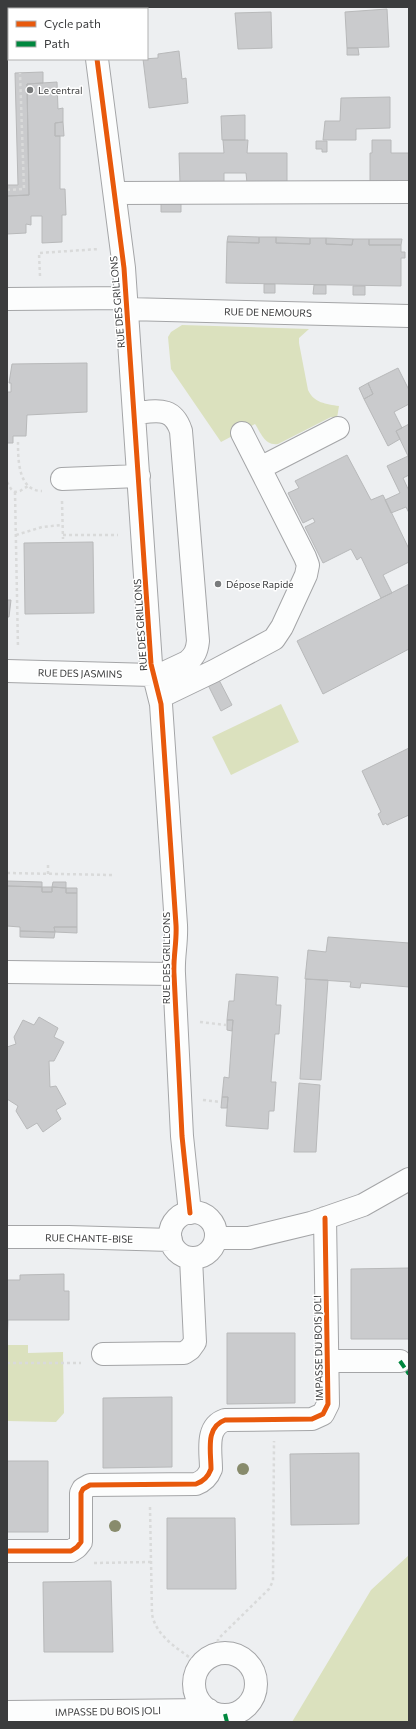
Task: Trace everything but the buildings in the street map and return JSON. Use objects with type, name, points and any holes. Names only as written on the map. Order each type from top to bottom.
[{"type":"street","name":"RUE DES GRILLONS","points":[[97,60],[127,303],[155,683],[163,721],[177,940],[173,962],[182,1136],[190,1213]]},
{"type":"street","points":[[114,193],[409,192]]},
{"type":"street","points":[[7,299],[127,303]]},
{"type":"street","name":"RUE DE NEMOURS","points":[[127,303],[409,316]]},
{"type":"street","points":[[135,412],[162,411],[169,414],[179,424],[181,431],[198,640],[196,653],[192,658],[155,683]]},
{"type":"street","points":[[260,468],[338,428]]},
{"type":"street","points":[[155,683],[214,671],[274,639],[282,627],[306,575],[308,565],[305,557],[242,433]]},
{"type":"street","points":[[62,485],[139,476]]},
{"type":"street","name":"RUE DES JASMINS","points":[[13,671],[155,683]]},
{"type":"street","points":[[7,972],[174,974]]},
{"type":"street","points":[[216,1238],[249,1238],[311,1223],[363,1205],[409,1179]]},
{"type":"street","points":[[190,1213],[200,1213],[207,1217],[212,1223],[216,1238],[210,1251],[204,1255],[191,1258],[184,1256],[173,1247],[170,1232],[173,1224],[178,1218],[190,1213]]},
{"type":"street","name":"IMPASSE DU BOIS JOLI","points":[[75,1550],[81,1542],[80,1496],[83,1489],[90,1485],[196,1484],[206,1478],[211,1469],[211,1435],[213,1429],[221,1421],[312,1419],[323,1414],[328,1404],[325,1218]]},
{"type":"street","name":"RUE CHANTE-BISE","points":[[7,1237],[171,1240]]},
{"type":"street","points":[[103,1354],[184,1353],[190,1349],[195,1342],[191,1258]]},
{"type":"street","points":[[327,1361],[400,1361]]},
{"type":"street","points":[[7,1551],[75,1550]]},
{"type":"street","name":"IMPASSE DU BOIS JOLI","points":[[7,1712],[209,1710],[225,1714],[233,1713],[247,1705],[255,1690],[254,1674],[246,1662],[233,1654],[209,1659]]},
{"type":"street","points":[[209,1659],[196,1674],[194,1682],[198,1698],[209,1710]]},
{"type":"path","points":[[7,190],[24,189],[20,73]]},
{"type":"path","points":[[39,253],[121,248]]},
{"type":"path","points":[[18,442],[18,465],[28,486],[36,491],[62,485],[63,537],[143,536]]},
{"type":"path","points":[[7,482],[11,489],[15,492],[16,535],[13,671]]},
{"type":"path","points":[[15,492],[28,486]]},
{"type":"path","points":[[16,535],[42,526],[62,525]]},
{"type":"path","points":[[48,862],[48,874]]},
{"type":"path","points":[[7,873],[112,875]]},
{"type":"path","points":[[7,1363],[96,1364],[103,1354]]},
{"type":"path","points":[[149,1484],[152,1614],[155,1626],[161,1635],[209,1659],[218,1639],[268,1589],[273,1581],[274,1419]]},
{"type":"path","points":[[75,1550],[88,1563],[151,1562]]},
{"type":"green space","points":[[182,325],[309,329],[299,338],[308,390],[317,400],[339,406],[337,418],[331,417],[278,444],[267,441],[261,435],[255,424],[221,442],[171,369],[168,337],[171,332]]},
{"type":"green space","points":[[281,704],[299,742],[231,775],[212,737]]},
{"type":"green space","points":[[7,1345],[28,1345],[28,1353],[63,1352],[64,1413],[56,1422],[7,1421]]},
{"type":"green space","points":[[409,1555],[409,1722],[292,1722],[371,1590]]},
{"type":"marked path","points":[[400,1361],[409,1374]]},
{"type":"marked path","points":[[225,1714],[227,1722]]},
{"type":"cycle path","points":[[97,60],[124,268],[151,664],[161,704],[176,925],[174,974],[182,1136],[190,1213]]},
{"type":"cycle path","points":[[7,1551],[71,1551],[77,1547],[81,1542],[81,1493],[83,1489],[90,1485],[196,1484],[201,1482],[211,1469],[210,1440],[214,1428],[225,1420],[312,1419],[323,1414],[328,1404],[325,1218]]},
{"type":"place","name":"Le central","points":[[30,90]]},
{"type":"place","name":"Dépose Rapide","points":[[218,584]]}]
